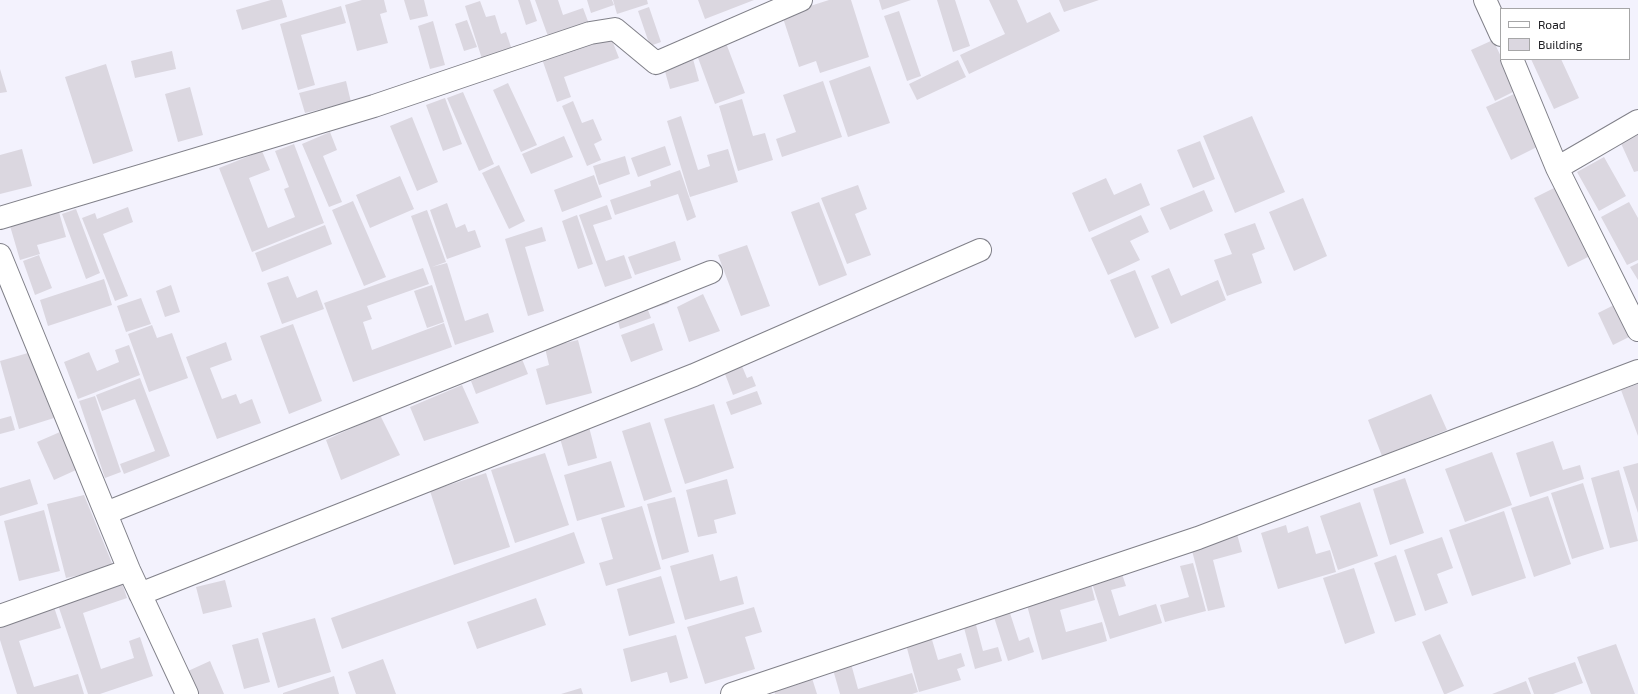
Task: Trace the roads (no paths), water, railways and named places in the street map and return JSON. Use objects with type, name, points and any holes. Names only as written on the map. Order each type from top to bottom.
[{"type":"street","points":[[0,218],[374,106],[590,33],[615,29],[656,63],[801,0]]},
{"type":"street","points":[[1485,0],[1500,33]]},
{"type":"street","points":[[1512,60],[1557,168],[1638,330]]},
{"type":"street","points":[[1557,168],[1638,121]]},
{"type":"street","points":[[140,594],[694,375],[980,250]]},
{"type":"street","points":[[0,255],[129,570],[187,694]]},
{"type":"street","points":[[106,513],[711,272]]},
{"type":"street","points":[[732,694],[1198,538],[1638,371]]},
{"type":"street","points":[[0,616],[129,570]]}]
